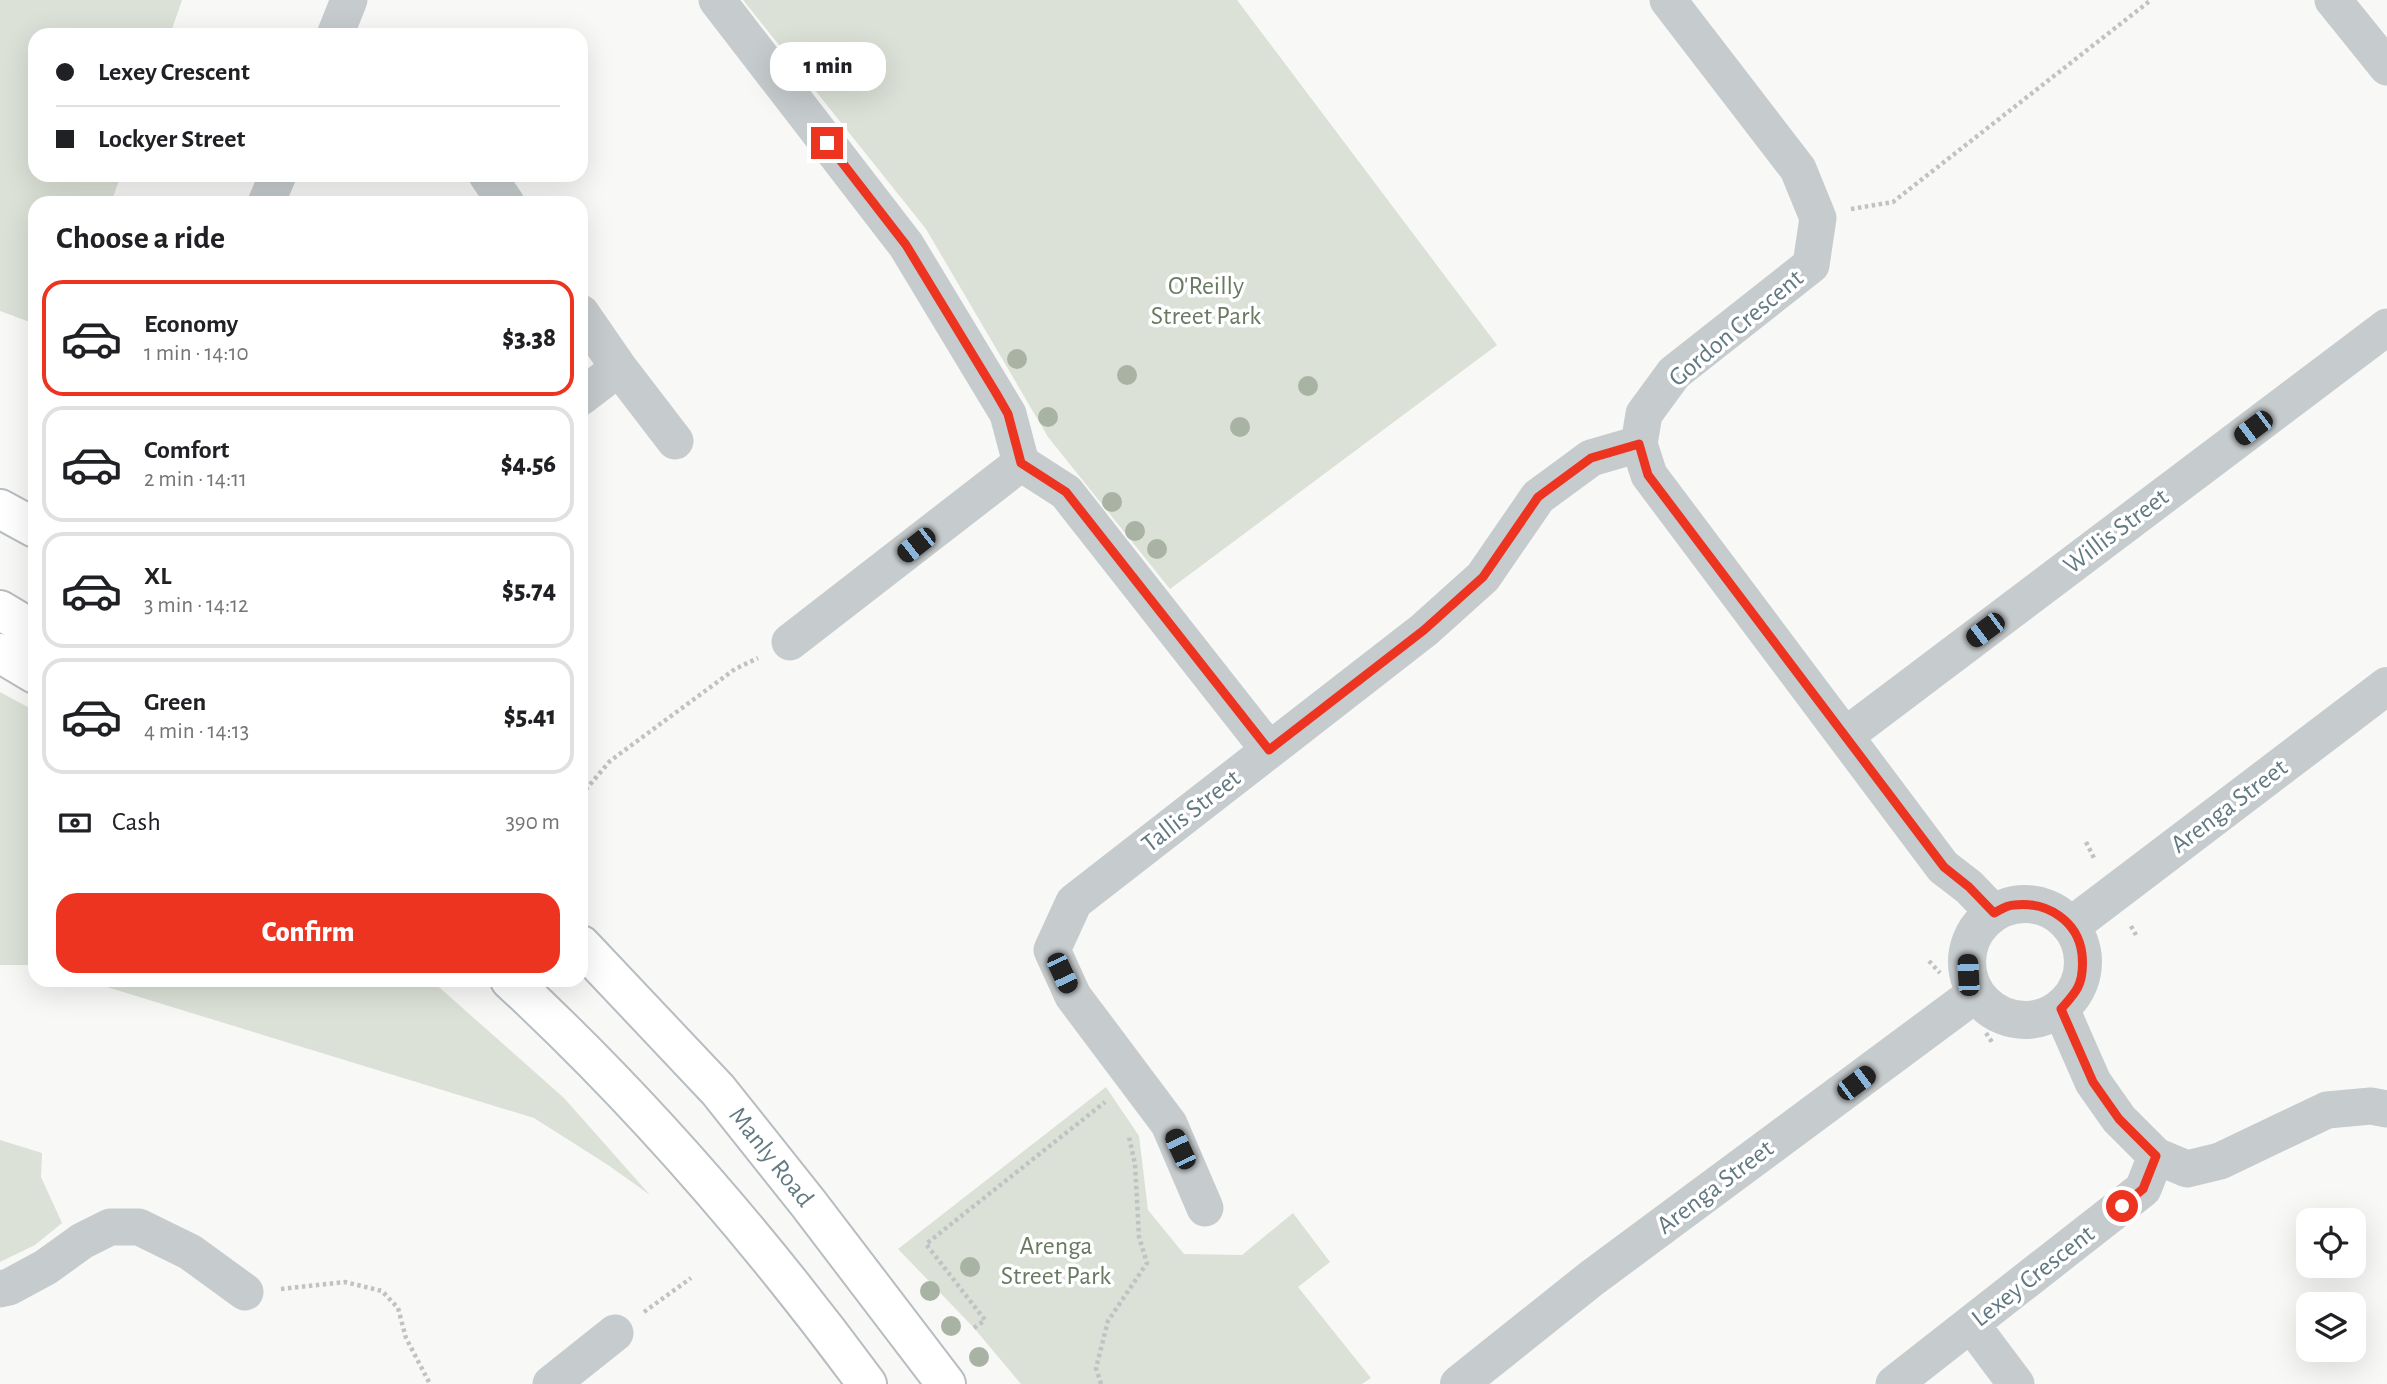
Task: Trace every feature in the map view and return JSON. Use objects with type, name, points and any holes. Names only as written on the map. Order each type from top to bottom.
[{"type":"main road","points":[[0,509],[28,524]]},
{"type":"main road","points":[[0,610],[28,627]]},
{"type":"main road","points":[[0,653],[28,670]]},
{"type":"main road","name":"Manly Road","points":[[588,952],[718,1090],[946,1384]]},
{"type":"main road","points":[[517,987],[622,1090],[700,1174],[760,1244],[867,1384]]},
{"type":"street","points":[[717,0],[906,245],[1008,414],[1021,463],[1066,492],[1269,750]]},
{"type":"street","name":"Gordon Crescent","points":[[1639,444],[1644,414],[1674,373],[1811,265],[1818,218],[1798,169],[1668,0]]},
{"type":"street","points":[[2333,0],[2387,67]]},
{"type":"street","points":[[588,323],[618,368],[675,441]]},
{"type":"street","name":"Willis Street","points":[[1845,736],[2387,327]]},
{"type":"street","points":[[588,392],[618,368]]},
{"type":"street","points":[[1639,444],[1648,475],[1944,867],[1969,887],[1994,913]]},
{"type":"street","name":"Tallis Street","points":[[1205,1209],[1169,1124],[1073,996],[1052,950],[1074,902],[1424,630],[1483,577],[1538,497],[1591,458],[1639,444]]},
{"type":"street","points":[[790,642],[1021,463]]},
{"type":"street","name":"Arenga Street","points":[[2071,926],[2387,686]]},
{"type":"street","points":[[2012,905],[2039,905],[2057,913],[2071,926],[2081,944],[2083,967],[2079,986],[2061,1009],[2043,1018],[2021,1021],[2002,1017],[1975,994],[1968,975],[1966,952],[1974,933],[1994,913],[2012,905]]},
{"type":"street","name":"Arenga Street","points":[[1459,1384],[1592,1278],[1975,994]]},
{"type":"street","points":[[2061,1009],[2093,1082],[2119,1119],[2156,1156],[2187,1169],[2220,1161],[2326,1110],[2371,1106],[2387,1109]]},
{"type":"street","name":"Lexey Crescent","points":[[1894,1384],[2143,1189],[2156,1156]]},
{"type":"street","points":[[0,1289],[46,1267],[82,1241],[110,1227],[139,1227],[190,1252],[245,1292]]},
{"type":"street","points":[[1971,1324],[2016,1384]]},
{"type":"street","points":[[551,1384],[615,1333]]},
{"type":"path","points":[[1850,209],[1893,202],[2151,0]]},
{"type":"path","points":[[588,787],[610,761],[735,669],[790,642]]},
{"type":"path","points":[[974,1328],[985,1321],[926,1244],[1107,1101],[1114,1111]]},
{"type":"path","points":[[1101,1384],[1096,1368],[1108,1321],[1147,1263],[1139,1237],[1135,1164],[1128,1131]]},
{"type":"path","points":[[615,1333],[691,1278]]},
{"type":"path","points":[[245,1292],[345,1282],[382,1291],[398,1308],[406,1338],[430,1384]]},
{"type":"green space","points":[[0,0],[182,0],[172,28],[28,28],[28,182],[118,182],[114,196],[28,196],[28,321],[0,311]]},
{"type":"green space","name":"O'Reilly Street Park","points":[[743,0],[1237,0],[1497,345],[1170,589],[1048,437],[926,229]]},
{"type":"green space","points":[[0,692],[28,707],[28,965],[0,965]]},
{"type":"green space","points":[[107,987],[439,987],[564,1098],[650,1195],[534,1118]]},
{"type":"green space","name":"Arenga Street Park","points":[[1106,1087],[1139,1136],[1148,1210],[1184,1254],[1242,1255],[1293,1213],[1330,1262],[1298,1287],[1371,1378],[1362,1384],[1021,1384],[974,1328],[898,1249]]},
{"type":"green space","points":[[0,1140],[42,1153],[41,1177],[62,1223],[35,1245],[0,1262]]},
{"type":"route","points":[[827,143],[906,245],[996,393],[1008,414],[1021,463],[1066,492],[1269,750],[1424,630],[1483,577],[1538,497],[1591,458],[1639,444],[1648,475],[1944,867],[1969,887],[1994,913],[2012,905],[2039,905],[2057,913],[2071,926],[2081,944],[2083,967],[2079,986],[2061,1009],[2093,1082],[2119,1119],[2156,1156],[2143,1189],[2122,1206]]}]
